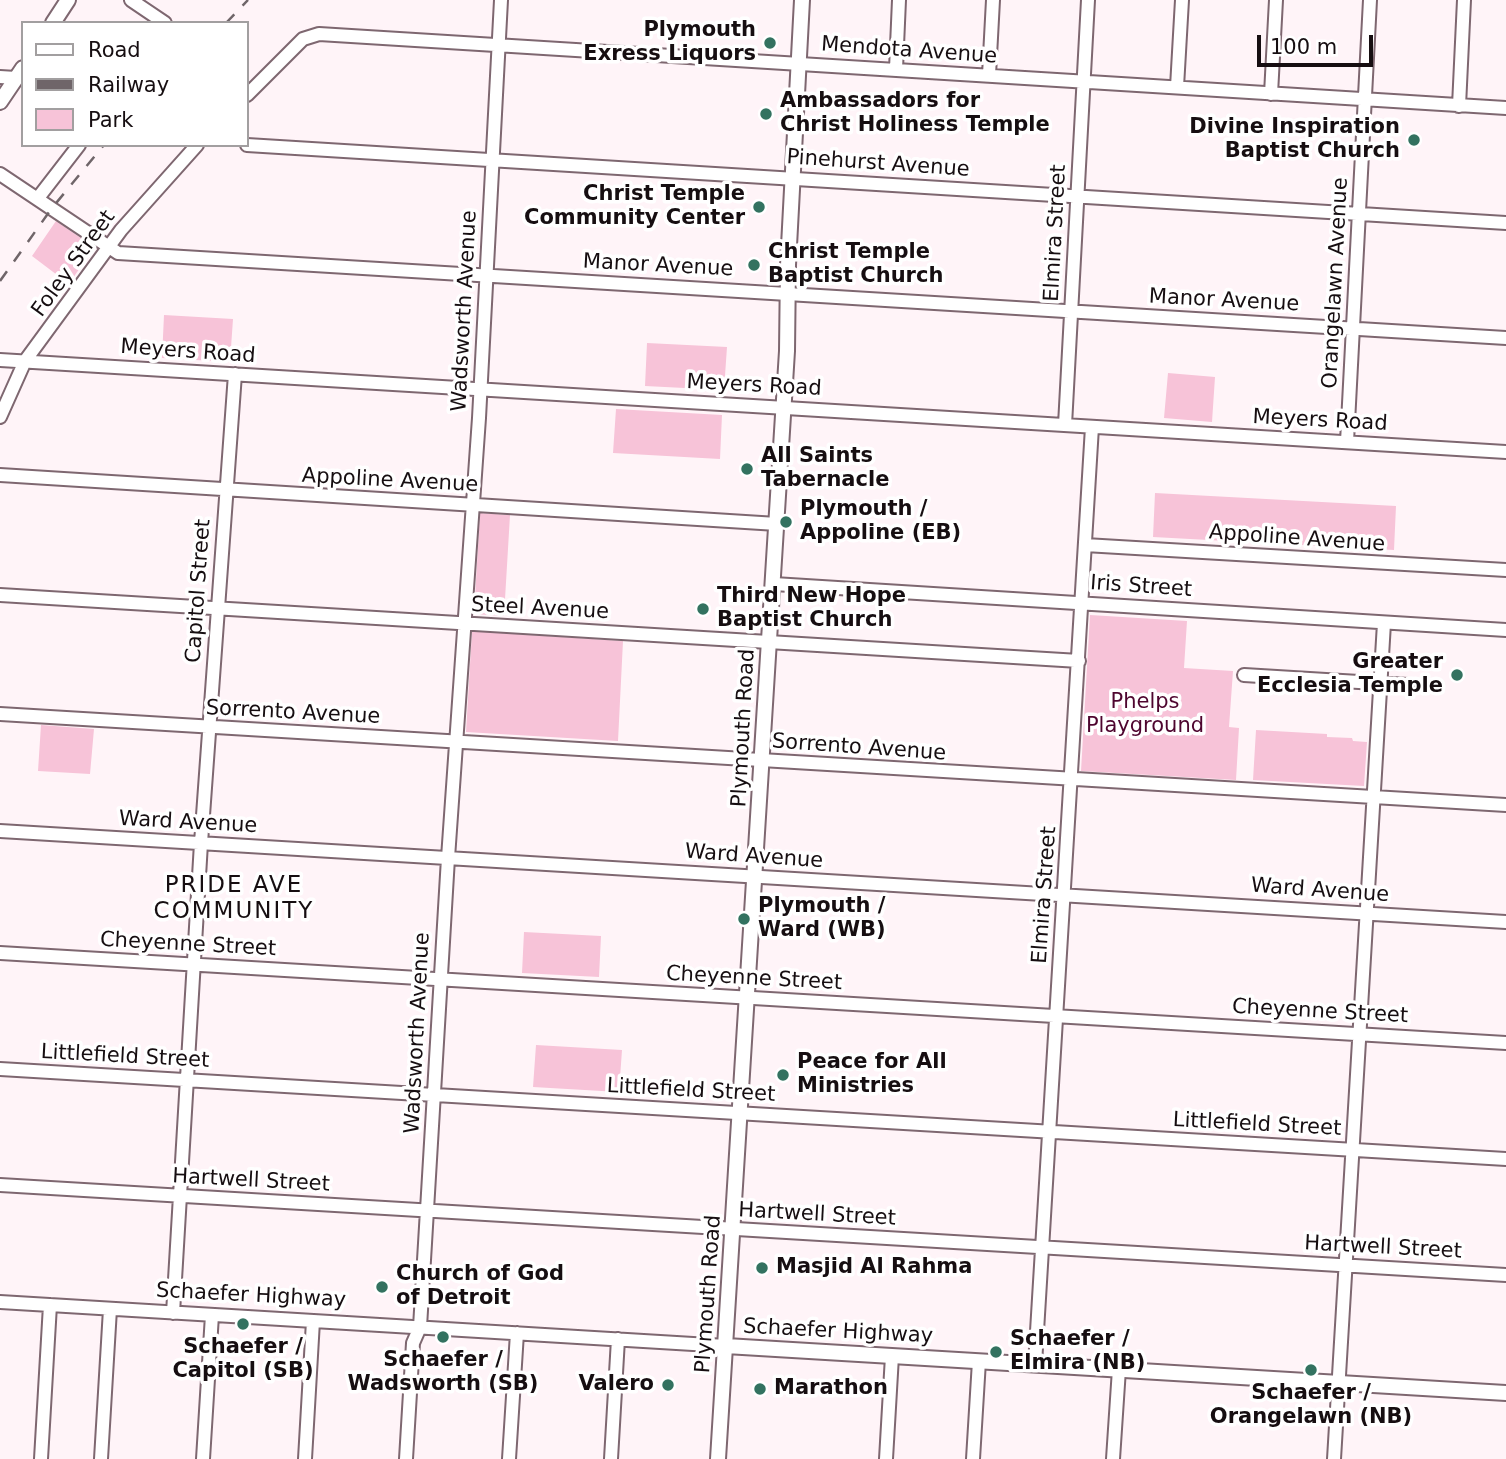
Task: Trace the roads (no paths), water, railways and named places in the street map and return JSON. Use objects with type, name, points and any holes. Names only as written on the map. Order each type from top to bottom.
[{"type":"main road","points":[[54,21],[68,0]]},
{"type":"main road","name":"Plymouth Road","points":[[718,1459],[774,584],[802,0]]},
{"type":"main road","points":[[0,102],[19,73]]},
{"type":"main road","name":"Schaefer Highway","points":[[726,1346],[1506,1393]]},
{"type":"street","points":[[131,0],[162,21]]},
{"type":"street","name":"Wadsworth Avenue","points":[[407,1459],[413,1343],[420,1327],[480,389],[501,0]]},
{"type":"street","points":[[896,69],[899,0]]},
{"type":"street","points":[[989,75],[993,0]]},
{"type":"street","name":"Elmira Street","points":[[1065,425],[1088,0]]},
{"type":"street","points":[[1177,88],[1182,0]]},
{"type":"street","points":[[1271,93],[1276,0]]},
{"type":"street","name":"Orangelawn Avenue","points":[[1347,442],[1370,0]]},
{"type":"street","points":[[1459,106],[1464,0]]},
{"type":"street","name":"Mendota Avenue","points":[[250,87],[310,35],[1506,108]]},
{"type":"street","points":[[0,77],[19,73]]},
{"type":"street","name":"Pinehurst Avenue","points":[[248,145],[1506,223]]},
{"type":"street","points":[[38,198],[77,147]]},
{"type":"street","name":"Foley Street","points":[[0,417],[26,361],[121,230],[195,147]]},
{"type":"street","name":"Manor Avenue","points":[[0,174],[118,253],[1506,338]]},
{"type":"street","name":"Meyers Road","points":[[0,360],[1506,452]]},
{"type":"street","name":"Capitol Street","points":[[173,1313],[193,964],[235,374]]},
{"type":"street","name":"Elmira Street","points":[[1035,1364],[1092,427]]},
{"type":"street","name":"Appoline Avenue","points":[[0,475],[777,524]]},
{"type":"street","name":"Appoline Avenue","points":[[1085,545],[1506,570]]},
{"type":"street","name":"Iris Street","points":[[774,584],[1506,630]]},
{"type":"street","name":"Steel Avenue","points":[[0,595],[1079,661]]},
{"type":"street","points":[[1334,1459],[1384,623]]},
{"type":"street","points":[[1244,675],[1408,685]]},
{"type":"street","name":"Sorrento Avenue","points":[[0,714],[1506,805]]},
{"type":"street","name":"Ward Avenue","points":[[0,831],[1506,922]]},
{"type":"street","name":"Cheyenne Street","points":[[0,953],[1506,1043]]},
{"type":"street","name":"Littlefield Street","points":[[0,1069],[1506,1159]]},
{"type":"street","name":"Hartwell Street","points":[[0,1185],[1506,1275]]},
{"type":"street","name":"Schaefer Highway","points":[[0,1303],[726,1346]]},
{"type":"street","points":[[41,1459],[50,1306]]},
{"type":"street","points":[[101,1459],[110,1309]]},
{"type":"street","points":[[203,1459],[212,1315]]},
{"type":"street","points":[[305,1459],[313,1321]]},
{"type":"street","points":[[509,1459],[516,1333]]},
{"type":"street","points":[[611,1459],[618,1339]]},
{"type":"street","points":[[886,1459],[892,1356]]},
{"type":"street","points":[[973,1459],[979,1361]]},
{"type":"street","points":[[1113,1459],[1119,1369]]},
{"type":"railway","points":[[228,21],[248,0]]},
{"type":"railway","points":[[0,281],[52,208],[102,147]]},
{"type":"place","name":"Plymouth Exress Liquors","points":[[770,43]]},
{"type":"place","name":"Ambassadors for Christ Holiness Temple","points":[[766,114]]},
{"type":"place","name":"Divine Inspiration Baptist Church","points":[[1414,140]]},
{"type":"place","name":"Christ Temple Community Center","points":[[759,207]]},
{"type":"place","name":"Christ Temple Baptist Church","points":[[754,265]]},
{"type":"place","name":"All Saints Tabernacle","points":[[747,469]]},
{"type":"place","name":"Plymouth / Appoline (EB)","points":[[786,522]]},
{"type":"place","name":"Third New Hope Baptist Church","points":[[703,609]]},
{"type":"place","name":"Greater Ecclesia Temple","points":[[1457,675]]},
{"type":"place","name":"Plymouth / Ward (WB)","points":[[744,919]]},
{"type":"place","name":"Peace for All Ministries","points":[[783,1075]]},
{"type":"place","name":"Masjid Al Rahma","points":[[762,1268]]},
{"type":"place","name":"Church of God of Detroit","points":[[382,1287]]},
{"type":"place","name":"Schaefer / Capitol (SB)","points":[[243,1324]]},
{"type":"place","name":"Schaefer / Wadsworth (SB)","points":[[443,1337]]},
{"type":"place","name":"Schaefer / Elmira (NB)","points":[[996,1352]]},
{"type":"place","name":"Schaefer / Orangelawn (NB)","points":[[1311,1370]]},
{"type":"place","name":"Valero","points":[[668,1385]]},
{"type":"place","name":"Marathon","points":[[760,1389]]},
{"type":"district","name":"PRIDE AVE COMMUNITY","points":[[234,899]]},
{"type":"park label","name":"Phelps Playground","points":[[1145,715]]}]
